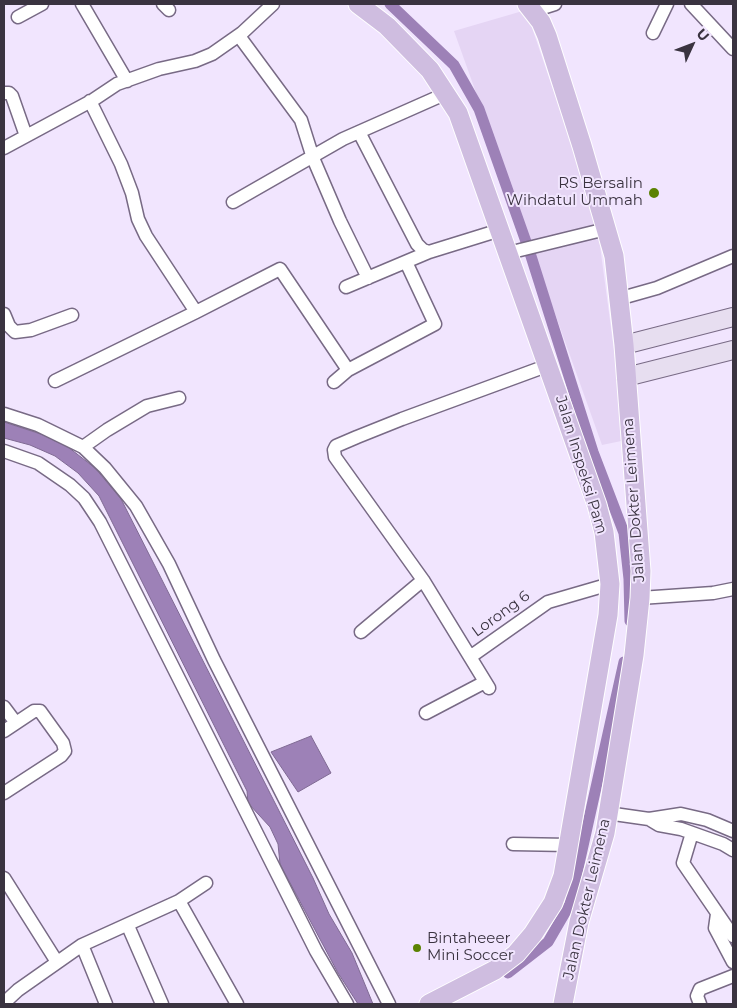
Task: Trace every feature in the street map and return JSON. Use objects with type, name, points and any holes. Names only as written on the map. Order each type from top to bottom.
[{"type":"main road","name":"Jalan Inspeksi Pam","points":[[358,4],[387,26],[416,54],[447,93],[468,138],[598,505],[604,532],[610,584],[608,615],[569,845],[563,876],[553,903],[533,934],[516,954],[495,970],[429,1004]]},
{"type":"main road","name":"Jalan Dokter Leimena","points":[[530,7],[547,36],[614,256],[624,345],[639,544],[640,598],[634,655],[600,852],[579,922],[563,1004]]},
{"type":"main road","points":[[624,345],[733,317]]},
{"type":"main road","points":[[626,377],[733,350]]},
{"type":"main road","points":[[569,845],[600,852]]},
{"type":"street","points":[[18,17],[42,4]]},
{"type":"street","points":[[82,4],[127,81]]},
{"type":"street","points":[[4,148],[117,84],[159,69],[194,61],[212,54],[238,36],[273,4]]},
{"type":"street","points":[[530,7],[555,4]]},
{"type":"street","points":[[653,33],[667,4]]},
{"type":"street","points":[[691,4],[733,49]]},
{"type":"street","points":[[238,36],[296,113],[352,250],[368,278]]},
{"type":"street","points":[[4,93],[9,93],[12,96],[26,136]]},
{"type":"street","points":[[233,202],[359,132],[447,93]]},
{"type":"street","points":[[90,101],[121,164],[132,193],[138,219],[146,236],[196,312]]},
{"type":"street","points":[[359,132],[417,244],[429,252]]},
{"type":"street","points":[[508,253],[606,229]]},
{"type":"street","points":[[346,287],[429,252],[500,230]]},
{"type":"street","points":[[618,299],[657,288],[733,256]]},
{"type":"street","points":[[334,382],[348,370],[434,324],[406,262]]},
{"type":"street","points":[[55,381],[280,269],[348,370]]},
{"type":"street","points":[[4,314],[9,326],[16,332],[30,330],[72,315]]},
{"type":"street","points":[[426,712],[487,685],[423,580],[335,457],[334,450],[336,446],[384,426],[549,366]]},
{"type":"street","points":[[83,447],[147,406],[179,398]]},
{"type":"street","points":[[4,414],[38,426],[83,447],[105,468],[136,506],[162,550],[302,836],[347,918],[389,1004]]},
{"type":"street","points":[[4,452],[38,464],[70,484],[84,498],[100,522],[316,951],[347,1004]]},
{"type":"street","points":[[361,632],[423,580]]},
{"type":"street","name":"Lorong 6","points":[[470,657],[548,602],[610,584]]},
{"type":"street","points":[[640,598],[713,593],[733,589]]},
{"type":"street","points":[[4,707],[16,723]]},
{"type":"street","points":[[4,731],[34,711],[40,711],[63,743],[65,751],[61,756],[4,793]]},
{"type":"street","points":[[607,812],[649,819],[681,814],[707,820],[733,831]]},
{"type":"street","points":[[649,819],[659,825],[692,833],[723,844],[733,850]]},
{"type":"street","points":[[692,833],[683,863],[717,914],[725,921],[733,936]]},
{"type":"street","points":[[513,844],[569,845]]},
{"type":"street","points":[[4,878],[57,962]]},
{"type":"street","points":[[4,1003],[18,990],[82,945],[128,926],[179,901],[206,884]]},
{"type":"street","points":[[179,901],[237,1004]]},
{"type":"street","points":[[717,914],[715,928],[733,962]]},
{"type":"street","points":[[128,926],[162,1004]]},
{"type":"street","points":[[82,945],[106,1004]]},
{"type":"street","points":[[700,1004],[697,996],[700,989],[733,976]]},
{"type":"shaded area","points":[[526,10],[596,216],[626,440],[602,445],[454,31]]},
{"type":"shaded area","points":[[4,422],[59,440],[95,468],[121,499],[313,878],[329,914],[352,953],[373,1004],[358,1004],[338,973],[280,864],[278,844],[270,827],[248,803],[247,791],[99,496],[78,473],[55,456],[30,445],[4,438]]},
{"type":"shaded area","points":[[311,736],[331,773],[298,792],[271,752]]},
{"type":"waterway","points":[[390,4],[454,65],[479,109],[530,253],[593,452],[624,533],[629,579],[630,621]]},
{"type":"waterway","points":[[508,973],[548,942],[570,904],[624,662]]},
{"type":"place","name":"RS Bersalin Wihdatul Ummah","points":[[654,193]]},
{"type":"place","name":"Bintaheeer Mini Soccer","points":[[417,948]]}]
